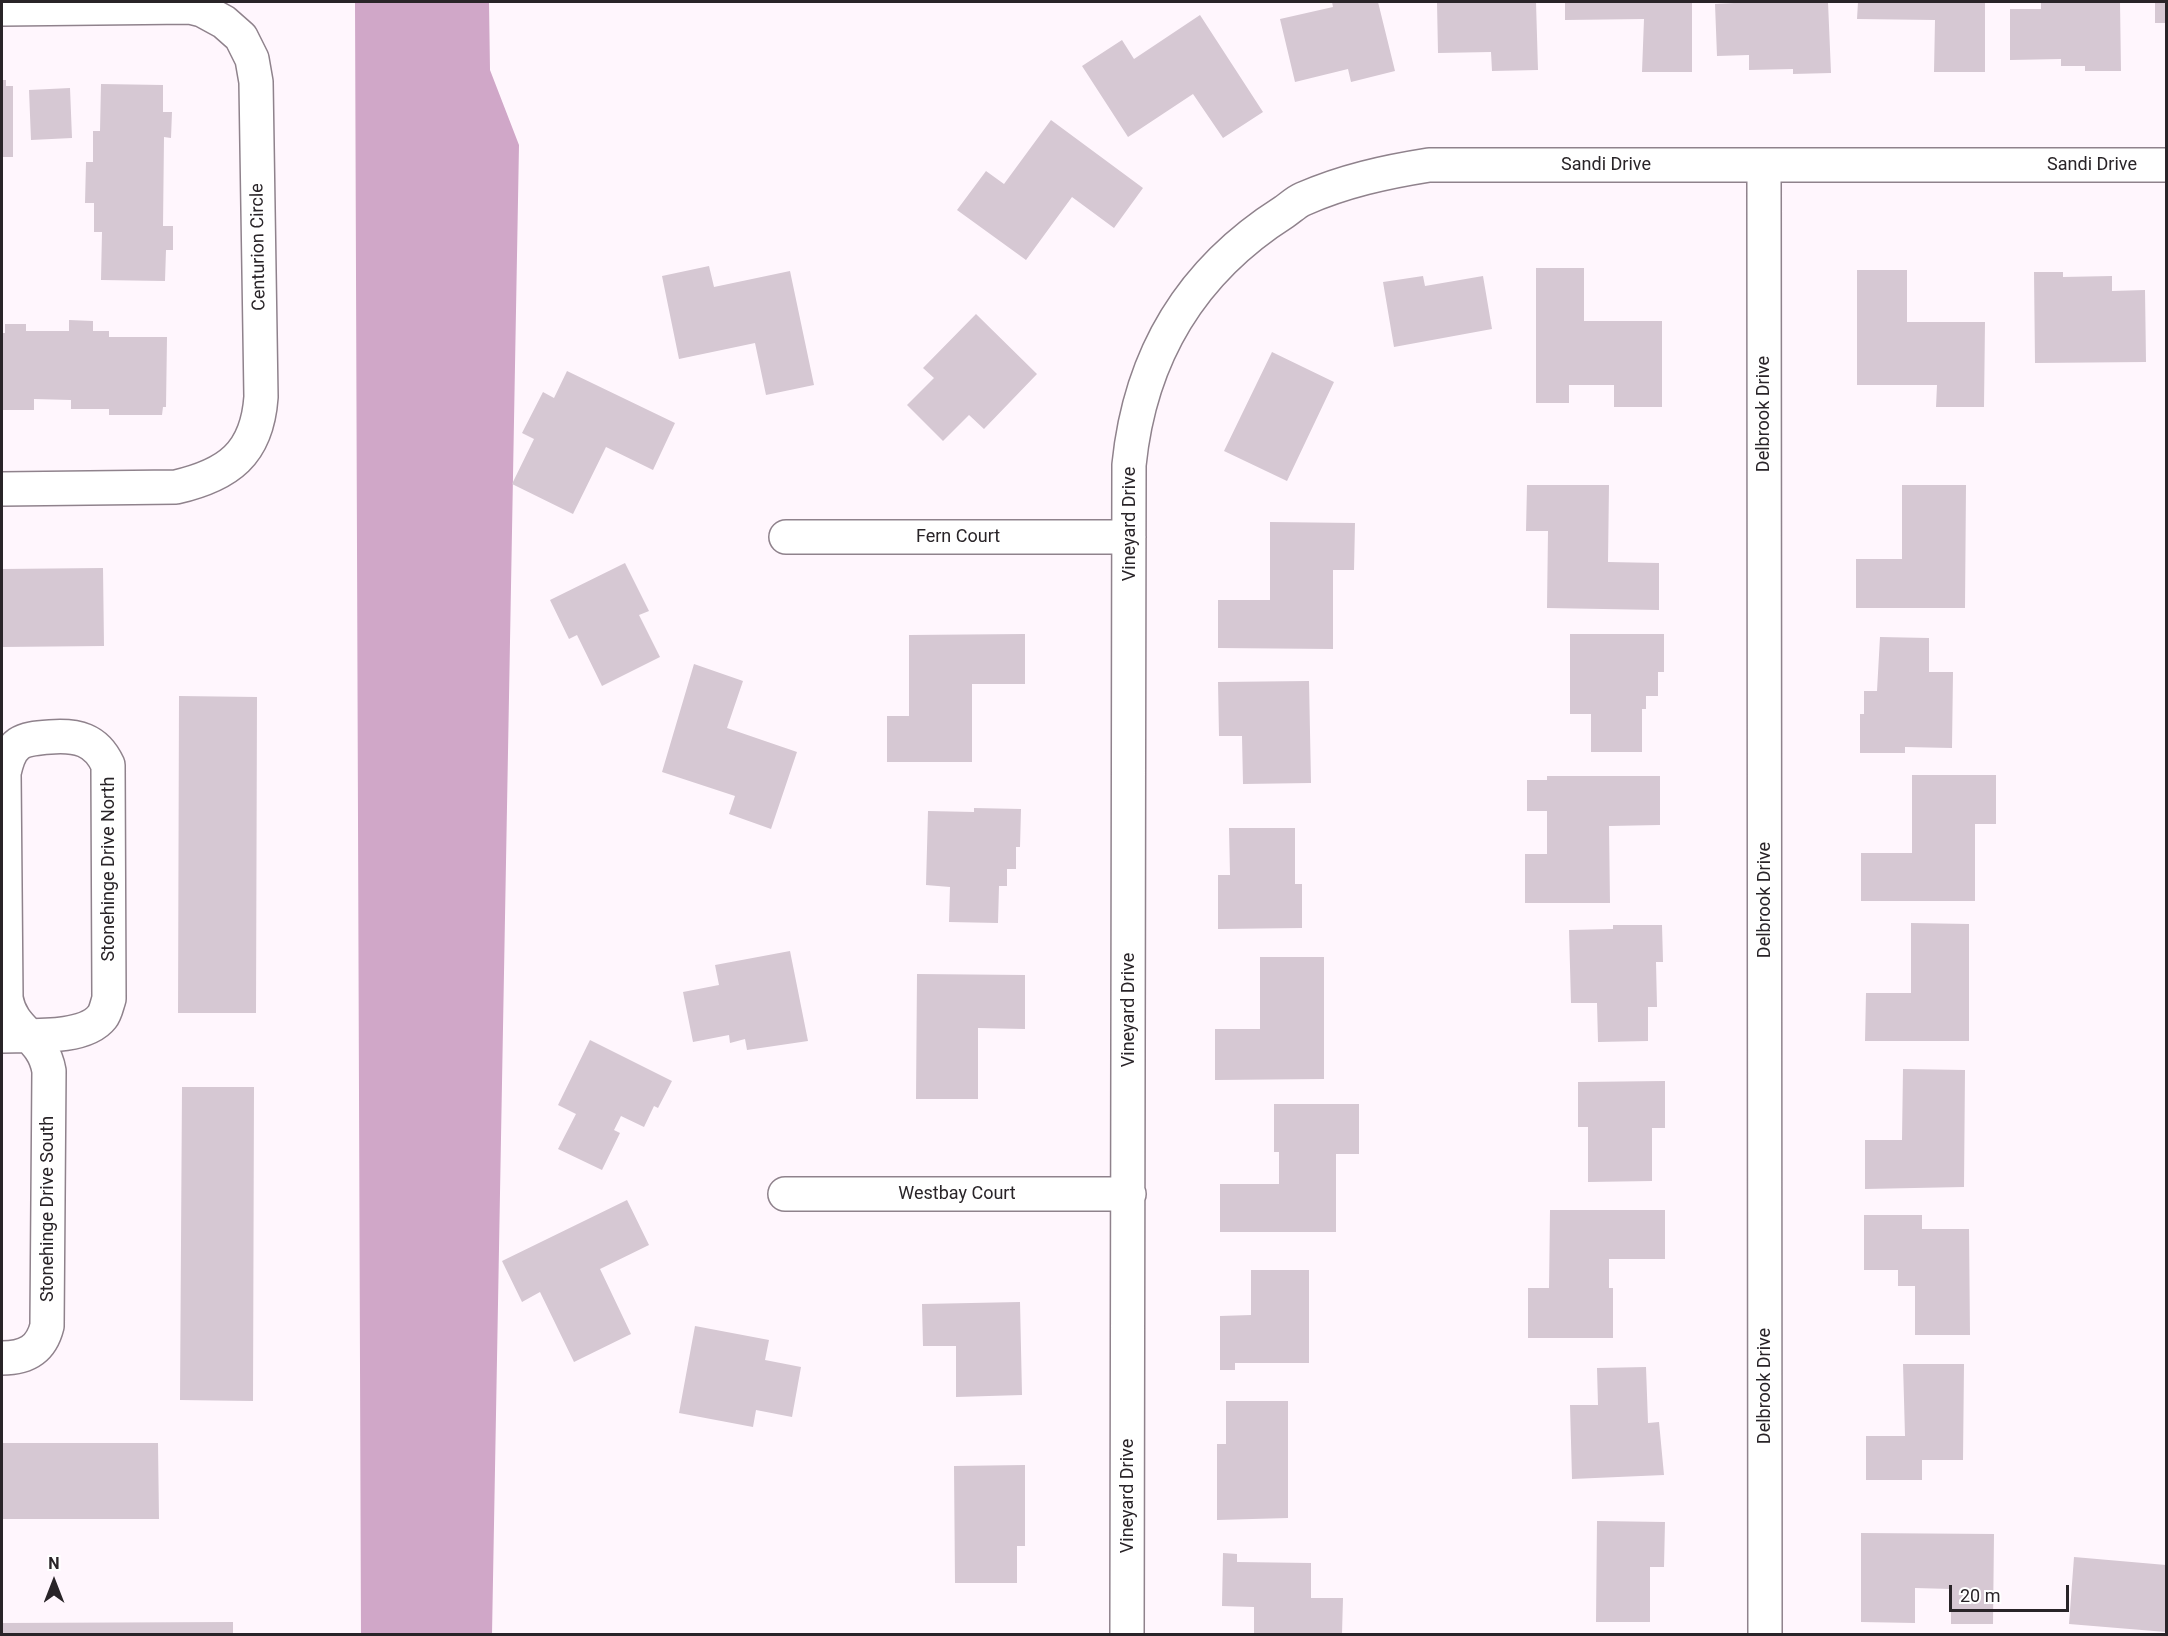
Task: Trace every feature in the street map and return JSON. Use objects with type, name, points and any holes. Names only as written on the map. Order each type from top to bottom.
[{"type":"street","name":"Centurion Circle","points":[[2,9],[190,7],[224,22],[241,37],[252,58],[256,82],[261,397],[257,425],[245,448],[227,469],[203,481],[176,487],[2,489]]},
{"type":"street","name":"Sandi Drive","points":[[1144,387],[1167,333],[1187,301],[1225,256],[1269,221],[1302,200],[1336,185],[1373,174],[1429,165],[2166,165]]},
{"type":"street","name":"Delbrook Drive","points":[[1764,165],[1765,1635]]},
{"type":"street","name":"Vineyard Drive","points":[[1127,1635],[1129,465],[1134,427],[1144,387]]},
{"type":"street","name":"Fern Court","points":[[786,537],[1129,537]]},
{"type":"street","name":"Stonehinge Drive North","points":[[73,735],[98,747],[108,765],[109,999],[103,1017],[81,1032],[13,1026],[4,773],[7,761],[20,743],[30,737],[73,735]]},
{"type":"street","name":"Stonehinge Drive South","points":[[2,1358],[18,1358],[36,1350],[47,1326],[49,1071],[47,1059],[13,1026]]},
{"type":"street","name":"Westbay Court","points":[[785,1194],[1129,1194]]},
{"type":"shaded area","points":[[355,2],[489,2],[490,70],[519,145],[492,1634],[361,1634]]},
{"type":"building","points":[[1332,2],[1378,2],[1395,71],[1351,82],[1348,69],[1295,82],[1280,19],[1333,7]]},
{"type":"building","points":[[1437,2],[1536,2],[1538,70],[1492,71],[1491,52],[1438,53]]},
{"type":"building","points":[[1565,2],[1692,2],[1692,72],[1642,72],[1644,19],[1565,20]]},
{"type":"building","points":[[1828,2],[1831,73],[1793,74],[1793,69],[1749,70],[1749,55],[1717,56],[1715,4]]},
{"type":"building","points":[[1858,2],[1985,2],[1985,72],[1934,72],[1935,20],[1857,19]]},
{"type":"building","points":[[2041,2],[2120,2],[2121,71],[2085,71],[2085,66],[2061,66],[2061,59],[2010,60],[2010,9],[2041,9]]},
{"type":"building","points":[[2155,2],[2166,2],[2166,23],[2155,23]]},
{"type":"building","points":[[1200,15],[1263,112],[1223,138],[1193,94],[1128,137],[1082,66],[1122,40],[1134,59]]},
{"type":"building","points":[[2,80],[6,80],[6,86],[13,86],[13,157],[2,157]]},
{"type":"building","points":[[101,84],[163,85],[163,112],[172,112],[171,138],[164,137],[163,226],[173,226],[173,250],[166,250],[165,281],[101,280],[102,232],[94,232],[94,203],[85,203],[86,162],[93,162],[93,131],[100,131]]},
{"type":"building","points":[[70,88],[72,138],[31,140],[29,90]]},
{"type":"building","points":[[1051,120],[1143,188],[1114,228],[1072,197],[1026,260],[957,210],[986,171],[1004,184]]},
{"type":"building","points":[[709,266],[714,287],[790,271],[814,385],[766,395],[755,343],[679,359],[662,276]]},
{"type":"building","points":[[1536,268],[1584,268],[1584,321],[1662,321],[1662,407],[1614,407],[1614,385],[1569,385],[1569,403],[1536,403]]},
{"type":"building","points":[[1857,270],[1907,270],[1907,322],[1985,322],[1984,407],[1936,407],[1937,385],[1857,385]]},
{"type":"building","points":[[2034,272],[2063,272],[2063,277],[2112,276],[2112,291],[2145,290],[2146,362],[2035,363]]},
{"type":"building","points":[[1423,276],[1425,286],[1483,276],[1492,329],[1394,347],[1383,282]]},
{"type":"building","points":[[976,314],[1037,374],[984,429],[969,415],[943,441],[907,405],[934,378],[923,368]]},
{"type":"building","points":[[69,320],[93,321],[93,331],[109,331],[109,337],[167,337],[166,407],[163,407],[162,415],[109,415],[109,409],[71,409],[71,400],[34,399],[34,410],[2,410],[2,333],[5,333],[5,324],[26,324],[26,331],[69,331]]},
{"type":"building","points":[[1272,352],[1334,382],[1287,481],[1224,451]]},
{"type":"building","points":[[567,371],[675,423],[653,470],[606,447],[573,514],[512,484],[534,439],[522,433],[543,392],[554,398]]},
{"type":"building","points":[[1527,485],[1609,485],[1608,562],[1659,563],[1659,610],[1547,608],[1548,531],[1526,531]]},
{"type":"building","points":[[1902,485],[1966,485],[1965,608],[1856,608],[1856,559],[1902,559]]},
{"type":"building","points":[[1270,522],[1355,523],[1354,570],[1333,570],[1333,649],[1218,648],[1218,600],[1270,600]]},
{"type":"building","points":[[625,563],[649,611],[639,615],[660,657],[602,686],[577,635],[569,639],[550,600]]},
{"type":"building","points":[[103,568],[104,646],[2,647],[2,569]]},
{"type":"building","points":[[1025,634],[1025,684],[972,684],[972,762],[887,762],[887,716],[909,716],[909,635]]},
{"type":"building","points":[[1570,634],[1664,634],[1664,672],[1658,672],[1658,696],[1646,696],[1646,709],[1642,709],[1642,752],[1591,752],[1591,714],[1570,714]]},
{"type":"building","points":[[1880,637],[1929,638],[1929,672],[1953,672],[1952,748],[1905,747],[1905,753],[1860,753],[1860,714],[1864,714],[1864,691],[1877,691]]},
{"type":"building","points":[[694,664],[743,681],[727,728],[797,752],[771,829],[729,814],[735,796],[662,772]]},
{"type":"building","points":[[1309,681],[1311,783],[1243,784],[1242,736],[1219,736],[1218,682]]},
{"type":"building","points":[[179,696],[257,697],[256,1013],[178,1013]]},
{"type":"building","points":[[1912,775],[1996,775],[1996,824],[1975,824],[1975,901],[1861,901],[1861,853],[1912,853]]},
{"type":"building","points":[[1547,776],[1660,776],[1660,825],[1609,826],[1610,903],[1525,903],[1525,854],[1547,854],[1547,811],[1527,811],[1527,780],[1547,780]]},
{"type":"building","points":[[974,808],[1021,809],[1020,847],[1016,847],[1016,869],[1007,869],[1007,886],[999,886],[998,923],[949,922],[950,887],[926,885],[928,811],[974,812]]},
{"type":"building","points":[[1229,828],[1295,828],[1295,884],[1302,884],[1302,928],[1218,929],[1218,875],[1230,875]]},
{"type":"building","points":[[1911,923],[1969,924],[1969,1041],[1865,1041],[1866,993],[1911,993]]},
{"type":"building","points":[[1613,925],[1662,925],[1663,962],[1656,962],[1657,1007],[1648,1007],[1648,1041],[1598,1042],[1597,1003],[1571,1003],[1569,930],[1613,929]]},
{"type":"building","points":[[790,951],[808,1041],[747,1050],[745,1039],[730,1043],[729,1035],[693,1042],[683,992],[719,985],[715,965]]},
{"type":"building","points":[[1260,957],[1324,957],[1324,1079],[1215,1080],[1215,1029],[1260,1029]]},
{"type":"building","points":[[917,974],[1025,975],[1025,1029],[978,1028],[978,1099],[916,1099]]},
{"type":"building","points":[[590,1040],[672,1081],[658,1108],[654,1106],[644,1127],[621,1116],[614,1130],[620,1133],[602,1170],[558,1149],[576,1114],[558,1105]]},
{"type":"building","points":[[1903,1069],[1965,1070],[1964,1187],[1865,1189],[1865,1140],[1902,1140]]},
{"type":"building","points":[[1665,1081],[1665,1128],[1652,1128],[1652,1181],[1588,1182],[1588,1127],[1578,1127],[1578,1082]]},
{"type":"building","points":[[182,1087],[254,1087],[253,1401],[180,1400]]},
{"type":"building","points":[[1274,1104],[1359,1104],[1359,1154],[1336,1154],[1336,1232],[1220,1232],[1220,1184],[1279,1184],[1279,1152],[1274,1152]]},
{"type":"building","points":[[627,1200],[649,1245],[600,1269],[631,1334],[574,1362],[540,1292],[522,1302],[502,1261]]},
{"type":"building","points":[[1550,1210],[1665,1210],[1665,1259],[1609,1259],[1609,1288],[1613,1288],[1613,1338],[1528,1338],[1528,1288],[1549,1288]]},
{"type":"building","points":[[1864,1215],[1922,1215],[1922,1229],[1969,1229],[1970,1335],[1915,1335],[1915,1286],[1898,1286],[1898,1270],[1864,1270]]},
{"type":"building","points":[[1251,1270],[1309,1270],[1309,1363],[1235,1363],[1235,1370],[1220,1370],[1220,1316],[1251,1315]]},
{"type":"building","points":[[1020,1302],[1022,1395],[956,1397],[956,1346],[923,1346],[922,1304]]},
{"type":"building","points":[[695,1326],[769,1340],[765,1360],[801,1367],[792,1417],[756,1410],[753,1427],[679,1413]]},
{"type":"building","points":[[1903,1364],[1964,1364],[1963,1460],[1922,1460],[1922,1480],[1866,1480],[1866,1436],[1905,1436]]},
{"type":"building","points":[[1646,1367],[1648,1423],[1659,1422],[1664,1475],[1572,1479],[1570,1405],[1598,1405],[1597,1368]]},
{"type":"building","points":[[1226,1401],[1288,1401],[1288,1518],[1217,1520],[1217,1444],[1226,1444]]},
{"type":"building","points":[[2,1443],[158,1443],[159,1519],[2,1519]]},
{"type":"building","points":[[1025,1465],[1025,1546],[1017,1546],[1017,1583],[955,1583],[954,1466]]},
{"type":"building","points":[[1597,1521],[1665,1522],[1664,1567],[1650,1567],[1650,1622],[1596,1622]]},
{"type":"building","points":[[1861,1533],[1994,1534],[1993,1624],[1951,1624],[1951,1589],[1915,1588],[1915,1623],[1861,1622]]},
{"type":"building","points":[[1223,1553],[1237,1554],[1237,1562],[1311,1563],[1311,1598],[1343,1598],[1342,1634],[1254,1634],[1254,1607],[1222,1606]]},
{"type":"building","points":[[2074,1557],[2166,1565],[2166,1632],[2069,1624]]},
{"type":"building","points":[[233,1622],[233,1634],[2,1634],[2,1623]]}]
